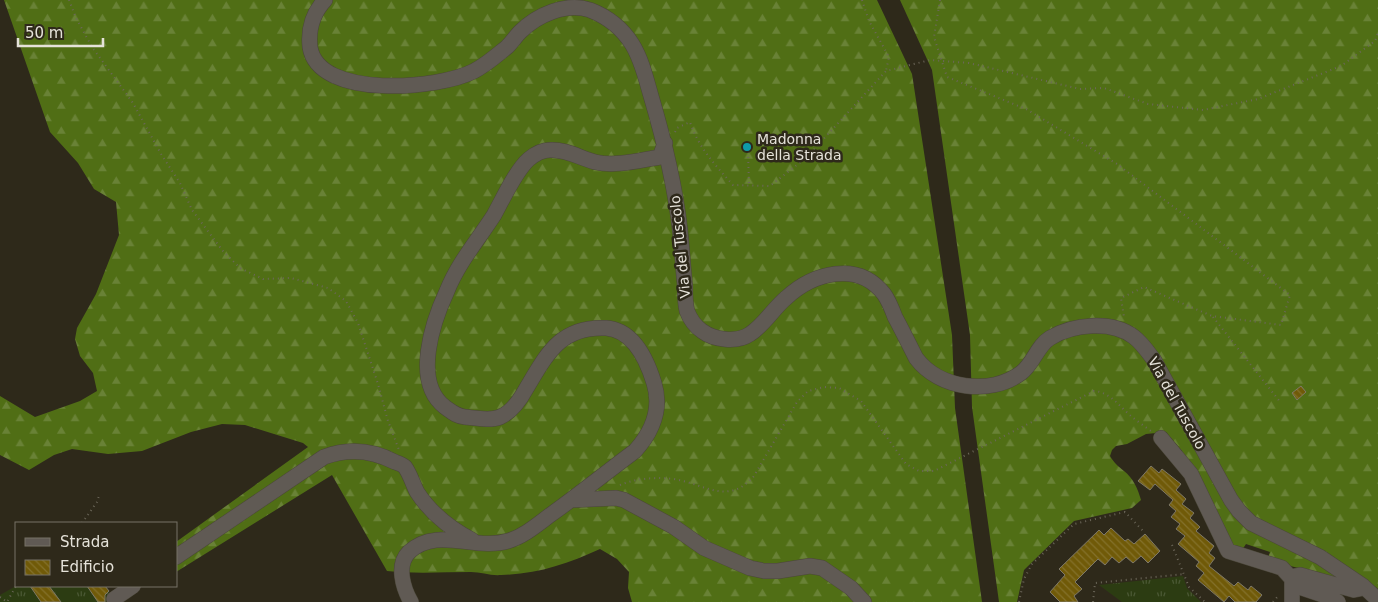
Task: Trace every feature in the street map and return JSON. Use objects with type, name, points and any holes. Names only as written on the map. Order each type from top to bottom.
[{"type":"street","name":"Via del Tuscolo","points":[[325,0],[316,12],[310,29],[311,51],[315,60],[323,70],[332,75],[359,83],[379,86],[423,84],[474,71],[501,52],[534,20],[565,8],[581,8],[610,19],[632,44],[639,57],[666,147],[680,229],[688,312],[696,325],[709,335],[718,338],[736,339],[750,334],[786,297],[814,280],[838,272],[853,274],[876,285],[885,295],[922,367],[935,376],[965,387],[1000,384],[1017,375],[1031,362],[1038,349],[1050,338],[1066,331],[1081,327],[1098,326],[1113,327],[1127,332],[1135,337],[1154,360],[1231,500],[1239,511],[1251,523],[1320,557],[1363,586],[1378,600]]},
{"type":"street","points":[[626,162],[651,151],[657,133],[657,118]]},
{"type":"street","points":[[410,602],[403,583],[402,568],[406,556],[413,549],[429,541],[444,539],[493,543],[522,535],[636,451],[644,441],[656,417],[657,393],[642,355],[630,338],[613,329],[586,328],[572,332],[559,341],[549,351],[518,403],[499,417],[480,419],[457,416],[438,402],[428,382],[428,356],[436,314],[452,277],[529,159],[539,152],[561,150],[595,162],[612,164],[660,157],[666,147]]},
{"type":"street","points":[[626,162],[649,162],[670,170]]},
{"type":"street","points":[[1161,438],[1192,474],[1228,552],[1282,568],[1292,582],[1338,602]]},
{"type":"street","points":[[178,556],[329,455],[361,451],[384,456],[404,466],[418,493],[431,510],[447,524],[473,540],[493,543]]},
{"type":"street","points":[[571,500],[616,498],[624,500],[674,527],[704,548],[750,568],[778,571],[817,566],[851,588],[864,602]]},
{"type":"street","points":[[1292,602],[1292,582],[1295,576],[1300,575],[1354,590],[1363,586]]},
{"type":"street","points":[[114,599],[132,587]]},
{"type":"path","points":[[69,0],[76,18],[92,47],[133,104],[161,154],[180,183],[192,210],[223,251],[240,268],[263,279],[291,278],[328,288],[346,301],[358,323],[404,466]]},
{"type":"path","points":[[666,147],[677,128],[690,122],[695,136],[716,166],[733,185],[770,186],[807,157],[886,71],[889,57],[869,21],[862,0]]},
{"type":"path","points":[[940,0],[934,37],[947,77],[1026,109],[1117,164],[1290,295],[1281,325],[1212,316],[1144,287],[1121,298],[1127,332]]},
{"type":"path","points":[[886,71],[930,60],[969,63],[1080,89],[1104,88],[1148,104],[1203,110],[1258,99],[1342,66],[1375,41],[1378,33]]},
{"type":"path","points":[[748,152],[749,185]]},
{"type":"path","points":[[1212,316],[1281,403]]},
{"type":"path","points":[[615,488],[622,484],[649,478],[675,480],[718,492],[736,491],[746,485],[754,476],[797,402],[808,391],[824,386],[840,388],[860,401],[906,464],[919,471],[934,471],[1094,392],[1101,392],[1109,396],[1131,416],[1161,438]]},
{"type":"path","points":[[83,522],[99,496]]},
{"type":"path","points":[[1019,602],[1024,579],[1032,564],[1074,524],[1124,512],[1144,532]]},
{"type":"path","points":[[1172,545],[1190,588],[1204,602]]},
{"type":"path","points":[[1093,602],[1095,583],[1185,574]]},
{"type":"path","points":[[0,597],[7,602],[15,587]]},
{"type":"green space","points":[[4,0],[877,0],[912,74],[952,335],[955,408],[982,602],[632,602],[628,588],[629,572],[617,559],[600,549],[552,567],[527,573],[497,575],[471,572],[418,573],[387,571],[332,475],[178,571],[178,541],[308,447],[303,443],[245,425],[222,424],[191,432],[142,451],[108,454],[72,449],[54,455],[29,470],[0,455],[0,396],[35,417],[80,401],[97,391],[93,373],[80,356],[75,339],[77,328],[96,294],[119,235],[116,202],[94,189],[78,163],[50,132]]},
{"type":"green space","points":[[900,0],[1378,0],[1378,589],[1368,581],[1341,579],[1267,560],[1270,552],[1246,544],[1242,550],[1223,541],[1178,456],[1182,451],[1166,432],[1146,434],[1127,444],[1116,446],[1112,450],[1110,456],[1133,480],[1141,500],[1132,508],[1074,521],[1024,570],[1017,602],[999,602],[972,407],[970,335],[932,70]]},
{"type":"green space","points":[[1183,576],[1187,588],[1201,602],[1122,602],[1099,585]]},
{"type":"green space","points":[[15,587],[106,587],[116,602],[0,602],[0,595]]},
{"type":"building","points":[[1301,386],[1306,392],[1297,400],[1292,393]]},
{"type":"building","points":[[1151,466],[1159,473],[1162,469],[1181,484],[1176,490],[1186,499],[1182,504],[1194,513],[1190,518],[1200,527],[1196,531],[1214,546],[1209,553],[1215,558],[1209,566],[1234,586],[1238,582],[1248,590],[1251,586],[1262,595],[1256,602],[1235,602],[1229,596],[1224,602],[1198,580],[1204,573],[1196,566],[1199,562],[1178,544],[1185,536],[1176,529],[1180,524],[1171,517],[1176,511],[1169,505],[1173,500],[1155,484],[1150,490],[1138,481]]},
{"type":"building","points":[[1111,528],[1125,541],[1128,539],[1134,544],[1145,534],[1160,551],[1148,563],[1141,556],[1133,563],[1126,557],[1119,563],[1112,557],[1105,565],[1098,559],[1075,582],[1082,589],[1074,596],[1078,602],[1060,602],[1050,592],[1065,575],[1059,569],[1099,530],[1104,535]]},
{"type":"building","points":[[31,587],[50,587],[61,602],[41,602]]},
{"type":"building","points":[[88,587],[106,587],[109,591],[105,595],[105,602],[98,602]]},
{"type":"place","name":"Madonna della Strada","points":[[747,147]]}]
